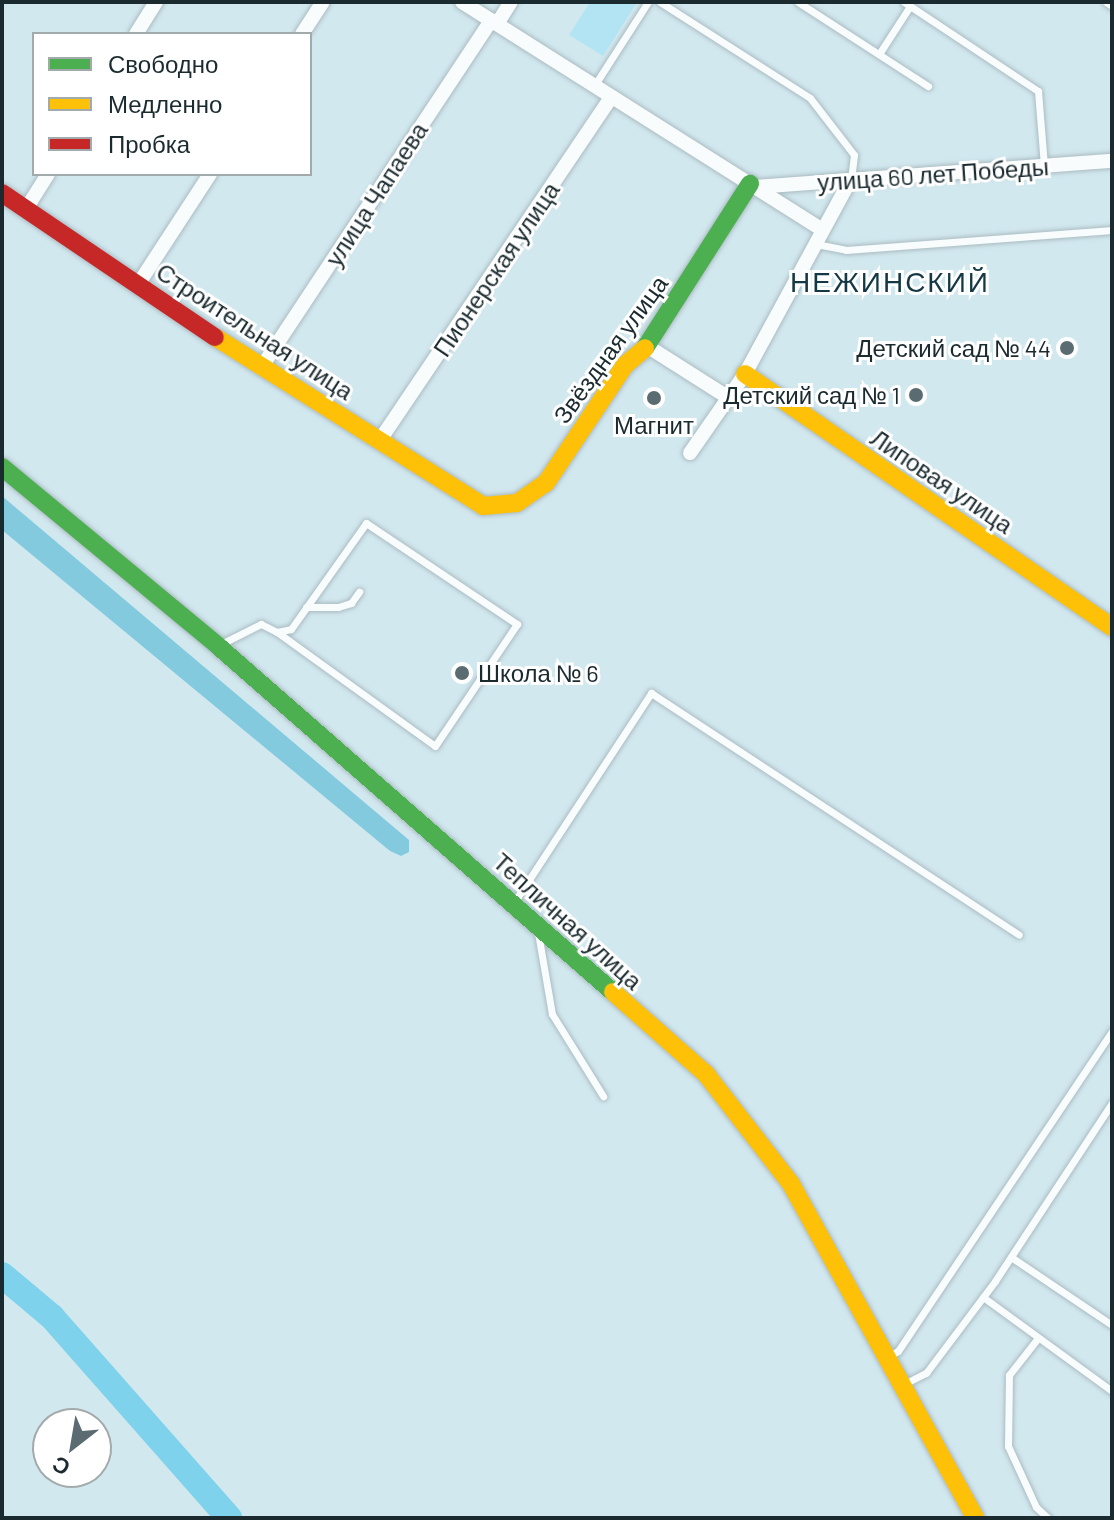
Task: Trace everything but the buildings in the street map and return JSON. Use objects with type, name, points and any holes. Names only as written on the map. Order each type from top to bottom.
[{"type":"street","points":[[137,32],[156,2]]},
{"type":"street","points":[[303,32],[323,2]]},
{"type":"street","name":"улица 60 лет Победы","points":[[462,2],[821,229]]},
{"type":"street","name":"улица Чапаева","points":[[261,368],[494,22],[511,2]]},
{"type":"street","name":"Пионерская улица","points":[[380,440],[611,97]]},
{"type":"street","name":"улица 60 лет Победы","points":[[752,185],[850,181],[1112,161]]},
{"type":"street","points":[[26,209],[47,176]]},
{"type":"street","points":[[139,283],[209,176]]},
{"type":"street","points":[[690,453],[745,374],[821,229],[850,181]]},
{"type":"street","name":"Звёздная улица","points":[[483,506],[517,503],[546,483],[625,365],[647,346],[752,185]]},
{"type":"street","name":"Строительная улица","points":[[2,193],[261,368],[483,506]]},
{"type":"street","points":[[647,346],[729,398]]},
{"type":"street","name":"Липовая улица","points":[[745,374],[1112,627]]},
{"type":"street","name":"Тепличная улица","points":[[2,467],[218,646],[706,1074],[791,1184],[975,1518]]},
{"type":"lane","points":[[594,86],[648,2]]},
{"type":"lane","points":[[660,2],[810,98],[854,155],[850,181]]},
{"type":"lane","points":[[798,2],[928,86]]},
{"type":"lane","points":[[1106,2],[1112,6]]},
{"type":"lane","points":[[879,54],[907,4],[1038,91],[1044,166]]},
{"type":"lane","points":[[814,244],[846,250],[1112,230]]},
{"type":"lane","points":[[218,646],[261,624],[277,632],[435,746],[517,624],[366,523],[291,629],[277,632]]},
{"type":"lane","points":[[306,607],[338,607],[351,603],[359,592]]},
{"type":"lane","points":[[513,903],[651,693],[1019,935]]},
{"type":"lane","points":[[537,927],[552,1014],[603,1096]]},
{"type":"lane","points":[[887,1357],[898,1351],[1112,1031]]},
{"type":"lane","points":[[902,1385],[926,1373],[983,1297],[1112,1103]]},
{"type":"lane","points":[[1011,1257],[1112,1325]]},
{"type":"lane","points":[[983,1297],[1112,1391]]},
{"type":"lane","points":[[1038,1338],[1009,1375],[1008,1446],[1036,1507],[1048,1518]]},
{"type":"shaded area","points":[[590,2],[637,2],[603,56],[569,35]]},
{"type":"shaded area","points":[[2,496],[409,840],[409,852],[401,856],[390,851],[2,530]]},
{"type":"waterway","points":[[2,1275],[52,1317],[229,1518]]},
{"type":"traffic: fast","points":[[645,348],[750,184]]},
{"type":"traffic: fast","points":[[2,467],[218,646],[613,992]]},
{"type":"traffic: slow","points":[[215,337],[483,506],[517,503],[546,483],[625,365],[645,348]]},
{"type":"traffic: slow","points":[[745,374],[1112,627]]},
{"type":"traffic: slow","points":[[613,992],[706,1074],[791,1184],[975,1518]]},
{"type":"traffic: jam","points":[[2,193],[215,337]]},
{"type":"place","name":"Детский сад № 44","points":[[1067,348]]},
{"type":"place","name":"Детский сад № 1","points":[[916,395]]},
{"type":"place","name":"Магнит","points":[[654,398]]},
{"type":"place","name":"Школа № 6","points":[[462,673]]},
{"type":"district","name":"НЕЖИНСКИЙ","points":[[890,281]]}]
